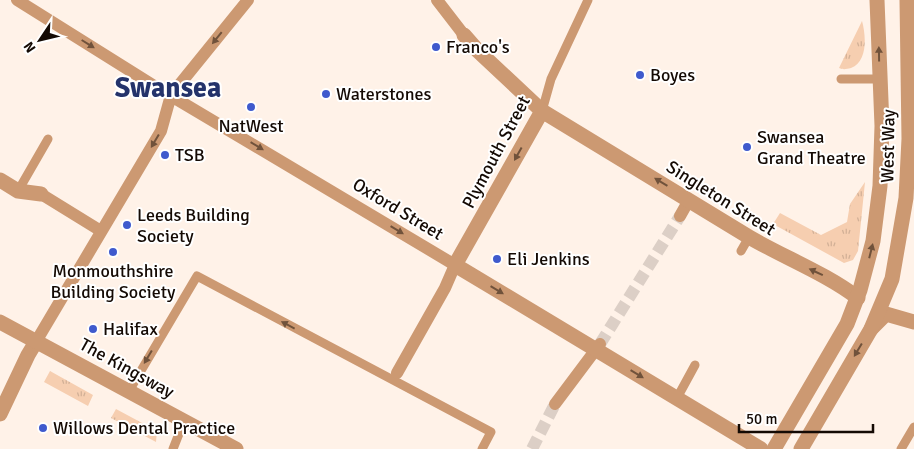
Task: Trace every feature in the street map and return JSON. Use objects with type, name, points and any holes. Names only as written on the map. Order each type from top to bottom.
[{"type":"street","name":"Oxford Street","points":[[17,0],[171,95],[456,265],[598,346],[677,398],[761,449]]},
{"type":"street","points":[[0,414],[28,354],[161,131],[171,95],[248,0]]},
{"type":"street","points":[[437,0],[464,35]]},
{"type":"street","points":[[774,449],[847,324],[858,298],[873,241],[880,186],[882,126],[877,0]]},
{"type":"street","name":"West Way","points":[[871,329],[892,278],[906,198],[909,140],[906,0]]},
{"type":"street","name":"Singleton Street","points":[[464,35],[478,51],[542,111],[777,254],[837,282],[858,298]]},
{"type":"street","name":"Plymouth Street","points":[[456,265],[542,111]]},
{"type":"street","points":[[0,180],[18,190],[41,194],[101,231]]},
{"type":"street","points":[[680,216],[689,200]]},
{"type":"street","points":[[397,372],[456,265]]},
{"type":"street","points":[[802,449],[871,329],[886,314],[914,322]]},
{"type":"street","name":"The Kingsway","points":[[0,322],[37,340],[236,449]]},
{"type":"street","points":[[555,404],[598,346]]},
{"type":"lane","name":"Plymouth Street","points":[[542,111],[551,79],[588,0]]},
{"type":"lane","points":[[841,79],[880,79]]},
{"type":"lane","points":[[18,190],[48,139]]},
{"type":"lane","points":[[741,251],[749,237]]},
{"type":"lane","points":[[129,391],[197,276],[491,432],[482,449]]},
{"type":"lane","points":[[677,398],[695,365]]},
{"type":"lane","points":[[173,449],[184,421]]},
{"type":"lane","points":[[901,449],[914,428]]},
{"type":"green space","points":[[862,21],[865,40],[863,54],[857,65],[851,68],[839,68]]},
{"type":"green space","points":[[865,182],[858,251],[853,260],[844,263],[773,224],[780,213],[821,235],[847,222],[850,204]]},
{"type":"green space","points":[[50,371],[93,395],[88,406],[44,382]]},
{"type":"green space","points":[[116,409],[157,431],[156,442],[111,418]]},
{"type":"tunnel","points":[[600,344],[680,216]]},
{"type":"tunnel","points":[[532,449],[555,404]]},
{"type":"place","name":"Franco's","points":[[436,47]]},
{"type":"place","name":"Boyes","points":[[640,75]]},
{"type":"place","name":"Waterstones","points":[[326,94]]},
{"type":"place","name":"NatWest","points":[[251,107]]},
{"type":"place","name":"Swansea Grand Theatre","points":[[747,147]]},
{"type":"place","name":"TSB","points":[[165,155]]},
{"type":"place","name":"Leeds Building Society","points":[[127,225]]},
{"type":"place","name":"Monmouthshire Building Society","points":[[113,252]]},
{"type":"place","name":"Eli Jenkins","points":[[497,259]]},
{"type":"place","name":"Halifax","points":[[93,329]]},
{"type":"place","name":"Willows Dental Practice","points":[[43,428]]},
{"type":"district","name":"Swansea","points":[[168,87]]}]
